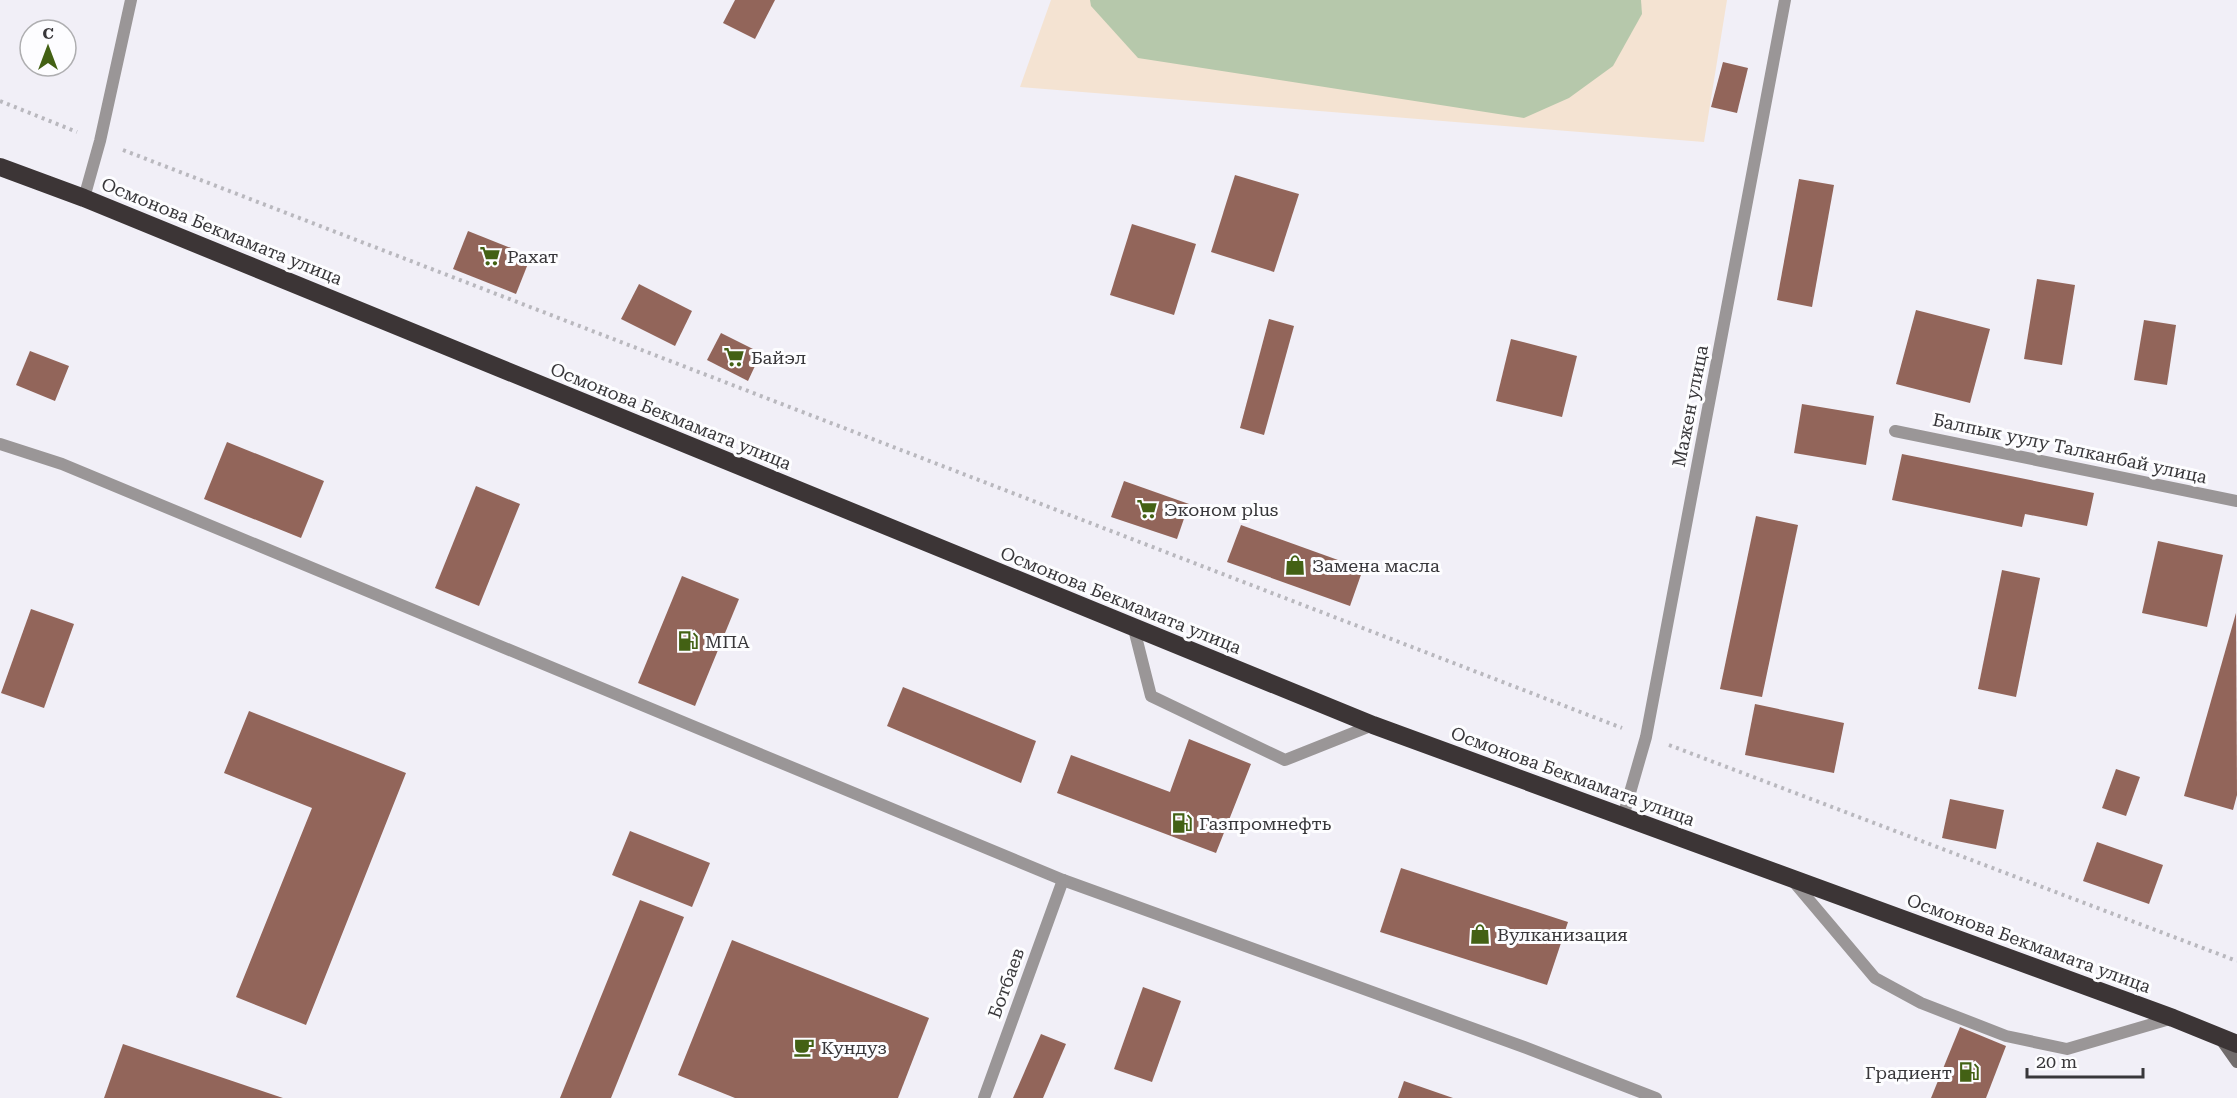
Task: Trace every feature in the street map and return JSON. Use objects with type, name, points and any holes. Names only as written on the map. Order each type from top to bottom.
[{"type":"highway","name":"Осмонова Бекмамата улица","points":[[0,167],[84,198],[1373,725],[2173,1018],[2237,1044]]},
{"type":"highway","points":[[2217,1035],[2237,1032]]},
{"type":"street","points":[[84,198],[100,141],[131,0]]},
{"type":"street","name":"Мажен улица","points":[[1623,817],[1646,737],[1785,0]]},
{"type":"street","name":"Балпык уулу Талканбай улица","points":[[1895,431],[2237,501]]},
{"type":"street","points":[[0,444],[62,464],[1063,880],[1524,1047],[1656,1098]]},
{"type":"street","points":[[1134,629],[1151,696],[1285,760],[1373,725]]},
{"type":"street","points":[[1790,878],[1875,978],[1921,1003],[2006,1036],[2067,1049],[2173,1018]]},
{"type":"street","name":"Ботбаев","points":[[984,1098],[1063,880]]},
{"type":"street","points":[[2217,1035],[2237,1062]]},
{"type":"path","points":[[0,101],[1646,737],[2237,961]]},
{"type":"shaded area","points":[[1051,0],[1727,0],[1704,142],[1020,87]]},
{"type":"green space","points":[[1090,0],[1641,0],[1642,14],[1613,66],[1569,98],[1524,118],[1138,58],[1091,6]]},
{"type":"building","points":[[735,0],[775,0],[755,39],[723,23]]},
{"type":"building","points":[[1723,62],[1748,68],[1737,113],[1711,107]]},
{"type":"building","points":[[1235,175],[1299,194],[1274,272],[1211,252]]},
{"type":"building","points":[[1799,179],[1834,185],[1812,307],[1777,300]]},
{"type":"building","points":[[1132,224],[1196,244],[1174,315],[1110,295]]},
{"type":"building","points":[[468,231],[531,256],[516,294],[453,269]]},
{"type":"building","points":[[2037,279],[2075,285],[2062,365],[2024,359]]},
{"type":"building","points":[[639,284],[692,311],[675,346],[621,319]]},
{"type":"building","points":[[1916,310],[1990,329],[1970,403],[1896,384]]},
{"type":"building","points":[[1269,319],[1294,326],[1264,435],[1240,428]]},
{"type":"building","points":[[2144,320],[2176,325],[2167,385],[2134,380]]},
{"type":"building","name":"Байэл","points":[[721,333],[761,353],[748,381],[707,360]]},
{"type":"building","points":[[1511,339],[1577,356],[1562,417],[1496,401]]},
{"type":"building","points":[[30,351],[69,366],[55,401],[16,385]]},
{"type":"building","points":[[1802,404],[1874,416],[1866,465],[1794,453]]},
{"type":"building","points":[[227,442],[324,481],[301,538],[204,499]]},
{"type":"building","points":[[1902,454],[2094,493],[2087,526],[2025,514],[2022,527],[1892,500]]},
{"type":"building","points":[[1124,481],[1189,504],[1177,539],[1111,517]]},
{"type":"building","points":[[476,486],[520,504],[479,606],[435,588]]},
{"type":"building","points":[[1756,516],[1798,525],[1762,697],[1720,689]]},
{"type":"building","name":"Замена масла","points":[[1241,525],[1363,569],[1350,606],[1227,562]]},
{"type":"building","points":[[2158,541],[2223,555],[2207,627],[2142,613]]},
{"type":"building","points":[[2002,570],[2040,578],[2016,697],[1978,689]]},
{"type":"building","name":"МПА","points":[[682,576],[739,599],[695,706],[638,683]]},
{"type":"building","points":[[31,609],[74,624],[44,708],[1,693]]},
{"type":"building","points":[[2236,613],[2237,795],[2233,810],[2184,796]]},
{"type":"building","points":[[903,687],[1036,741],[1021,783],[887,726]]},
{"type":"building","points":[[1755,704],[1844,723],[1834,773],[1745,755]]},
{"type":"building","points":[[249,711],[406,773],[306,1025],[236,997],[312,808],[224,773]]},
{"type":"building","name":"Газпромнефть","points":[[1189,739],[1251,764],[1216,853],[1057,793],[1071,755],[1170,792]]},
{"type":"building","points":[[2116,769],[2140,777],[2126,816],[2102,808]]},
{"type":"building","points":[[1950,799],[2004,810],[1996,849],[1942,838]]},
{"type":"building","points":[[630,831],[710,863],[692,907],[612,875]]},
{"type":"building","points":[[2097,842],[2163,865],[2149,904],[2083,881]]},
{"type":"building","points":[[1401,868],[1568,922],[1547,985],[1380,932]]},
{"type":"building","points":[[640,900],[684,917],[611,1098],[560,1098]]},
{"type":"building","name":"Кундуз","points":[[732,940],[929,1018],[898,1098],[735,1098],[678,1075]]},
{"type":"building","points":[[1143,987],[1181,1001],[1152,1082],[1114,1069]]},
{"type":"building","name":"Градиент","points":[[1960,1027],[2006,1046],[1986,1098],[1931,1098]]},
{"type":"building","points":[[1041,1034],[1066,1044],[1043,1098],[1013,1098]]},
{"type":"building","points":[[123,1044],[283,1098],[104,1098]]},
{"type":"building","points":[[1404,1081],[1453,1098],[1398,1098]]},
{"type":"place","name":"Рахат","points":[[490,256]]},
{"type":"place","name":"Байэл","points":[[734,357]]},
{"type":"place","name":"Эконом plus","points":[[1147,509]]},
{"type":"place","name":"Замена масла","points":[[1295,565]]},
{"type":"place","name":"МПА","points":[[688,641]]},
{"type":"place","name":"Газпромнефть","points":[[1182,823]]},
{"type":"place","name":"Вулканизация","points":[[1480,934]]},
{"type":"place","name":"Кундуз","points":[[804,1047]]},
{"type":"place","name":"Градиент","points":[[1969,1072]]}]
